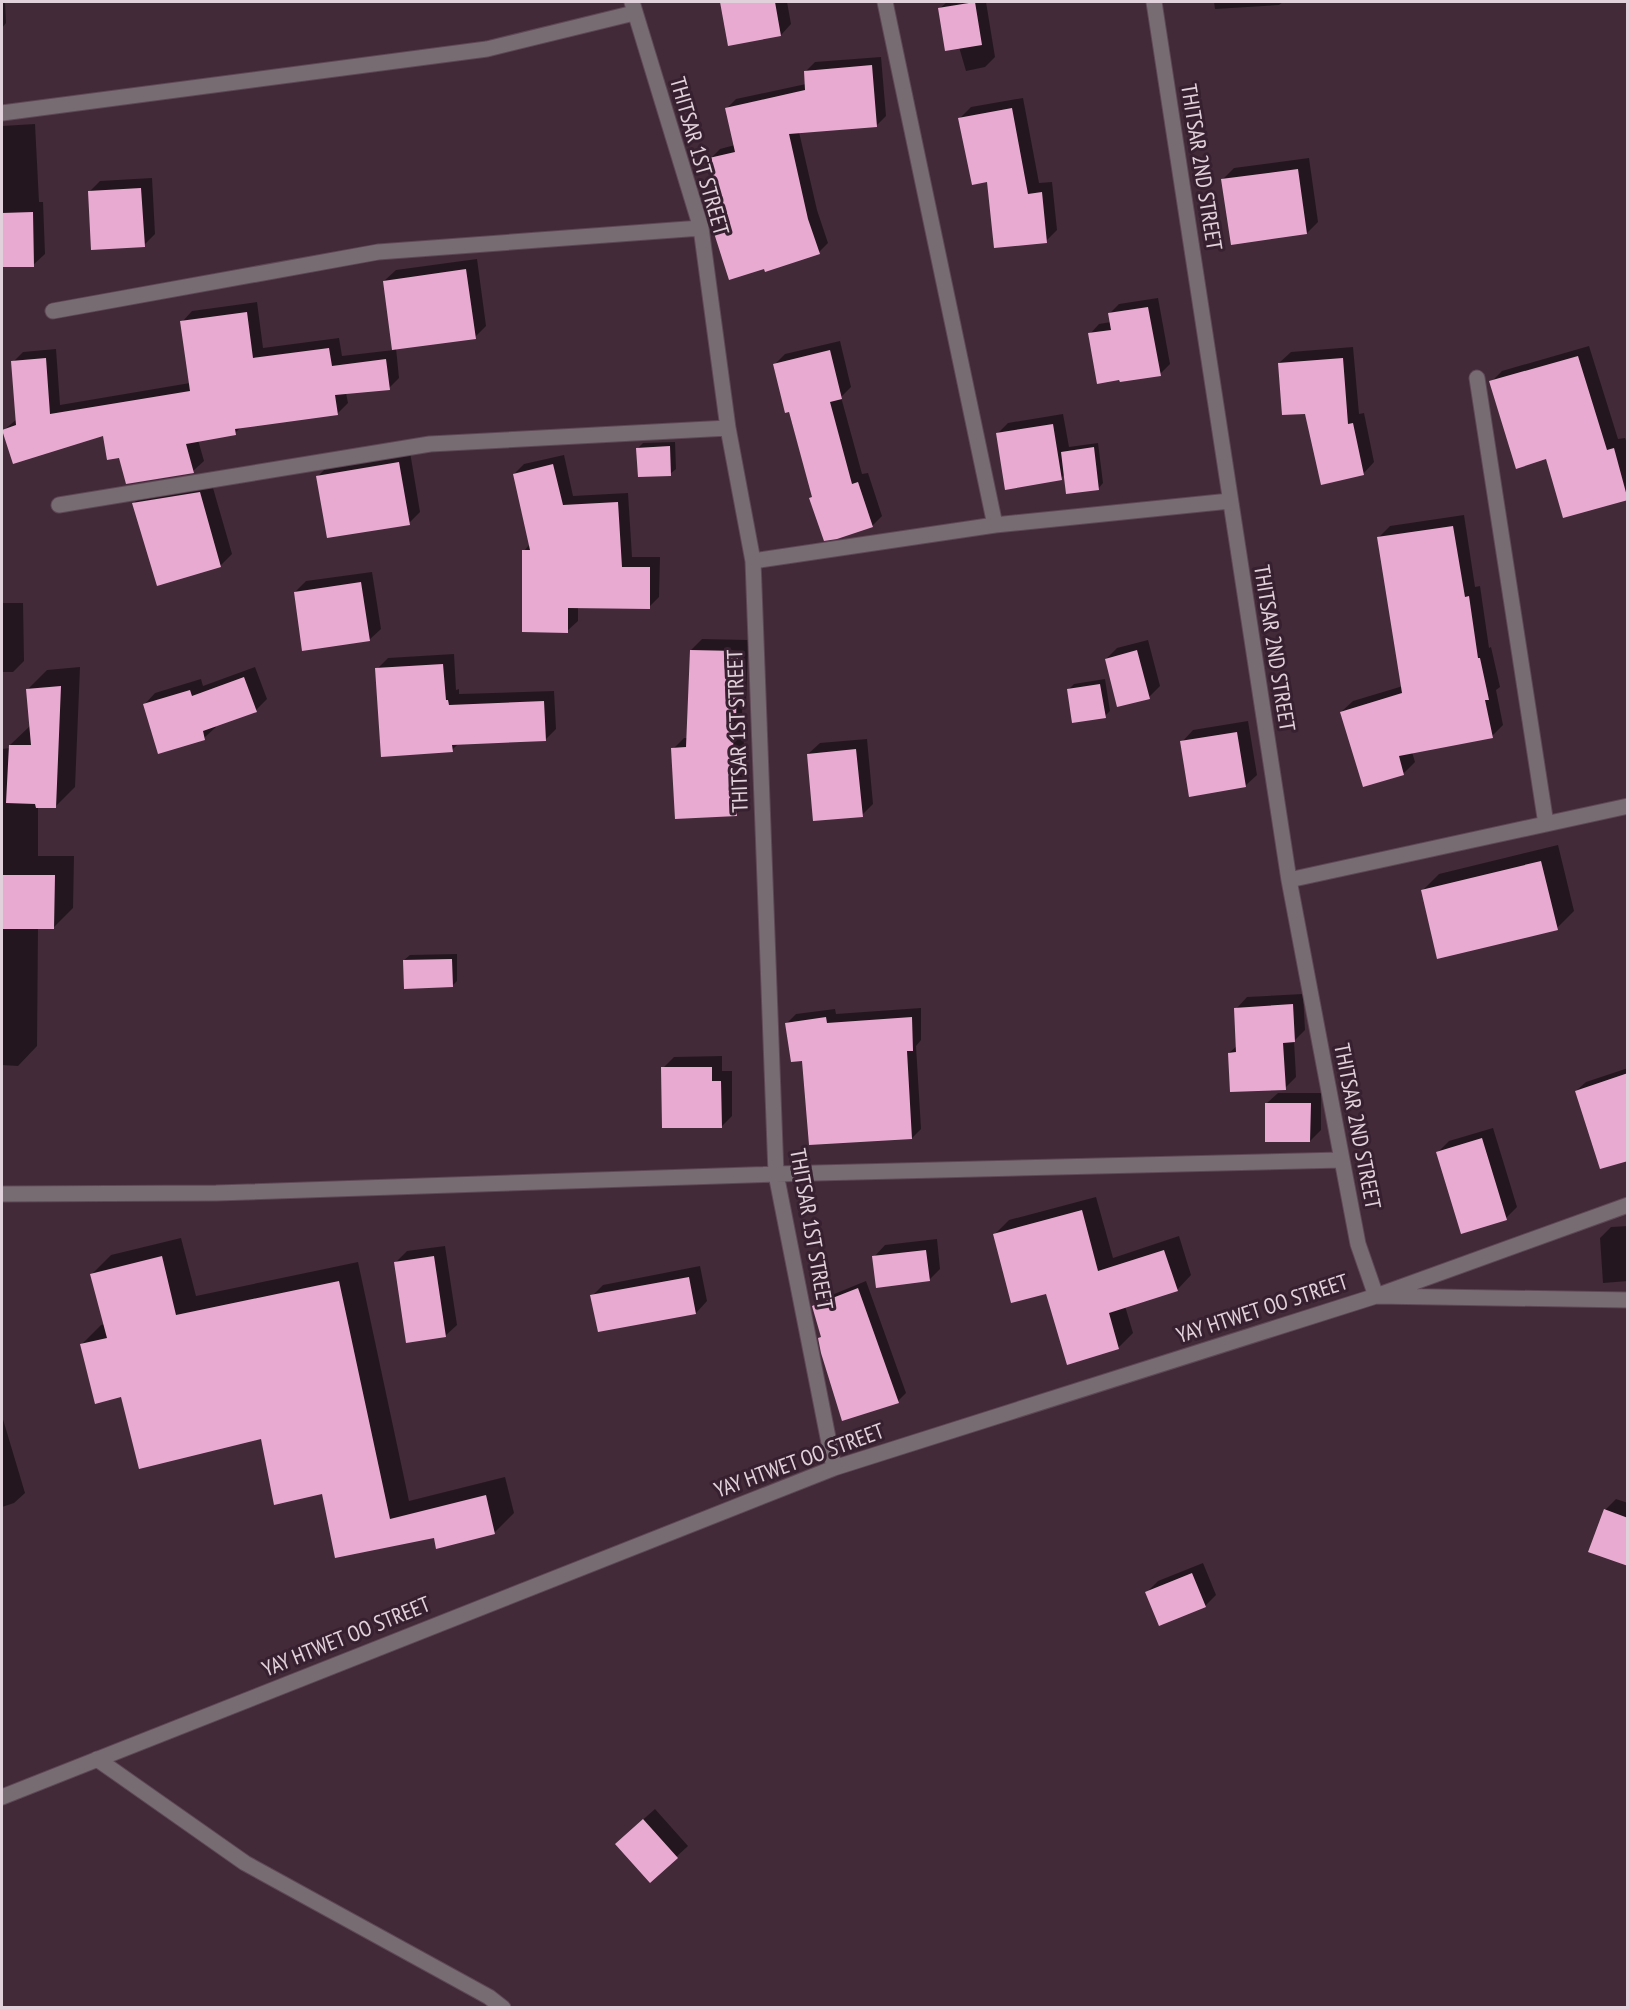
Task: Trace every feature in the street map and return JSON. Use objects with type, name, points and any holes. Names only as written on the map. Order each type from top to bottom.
[{"type":"street","points":[[885,2],[995,525]]},
{"type":"street","name":"THITSAR 2ND STREET","points":[[1154,2],[1289,880],[1358,1244],[1377,1296]]},
{"type":"street","points":[[2,113],[488,48],[633,7]]},
{"type":"street","name":"THITSAR 1ST STREET","points":[[633,7],[700,228],[728,428],[753,561],[776,1174],[834,1468]]},
{"type":"street","points":[[54,311],[378,252],[700,228]]},
{"type":"street","points":[[1477,378],[1546,824]]},
{"type":"street","points":[[60,505],[430,444],[728,428]]},
{"type":"street","points":[[753,561],[995,525],[1230,501]]},
{"type":"street","points":[[1289,880],[1628,806]]},
{"type":"street","points":[[2,1194],[216,1193],[776,1174],[1341,1160]]},
{"type":"street","name":"YAY HTWET OO STREET","points":[[2,1797],[834,1468],[1377,1296],[1628,1204]]},
{"type":"street","points":[[1377,1296],[1628,1300]]},
{"type":"street","points":[[98,1759],[245,1863],[489,1997],[503,2007]]},
{"type":"building","points":[[720,2],[775,2],[781,36],[728,46]]},
{"type":"building","points":[[975,2],[982,45],[945,51],[938,8]]},
{"type":"building","points":[[872,65],[877,127],[789,134],[808,219],[820,254],[765,272],[764,269],[729,280],[714,233],[726,229],[709,158],[735,152],[725,108],[805,90],[804,71]]},
{"type":"building","points":[[1012,108],[1028,194],[1042,192],[1047,243],[994,248],[987,182],[972,185],[958,118]]},
{"type":"building","points":[[1298,169],[1307,234],[1231,245],[1221,179]]},
{"type":"building","points":[[141,188],[145,247],[91,250],[88,191]]},
{"type":"building","points":[[33,212],[34,267],[2,267],[2,213]]},
{"type":"building","points":[[466,269],[476,339],[392,350],[383,281]]},
{"type":"building","points":[[1148,307],[1161,376],[1097,384],[1088,333],[1111,330],[1108,313]]},
{"type":"building","points":[[247,312],[253,358],[329,348],[332,366],[386,359],[390,390],[335,395],[338,415],[235,429],[236,435],[186,444],[194,473],[126,484],[119,458],[107,460],[103,436],[13,464],[2,430],[16,425],[11,361],[46,358],[50,414],[190,391],[180,321]]},
{"type":"building","points":[[830,350],[842,399],[830,402],[852,484],[858,482],[873,527],[824,541],[809,498],[812,497],[789,412],[785,413],[773,364]]},
{"type":"building","points":[[1578,356],[1607,450],[1614,448],[1628,500],[1563,518],[1546,459],[1516,469],[1489,381]]},
{"type":"building","points":[[1343,358],[1348,424],[1353,423],[1364,475],[1321,485],[1305,414],[1282,415],[1278,363]]},
{"type":"building","points":[[1053,424],[1062,480],[1005,490],[996,433]]},
{"type":"building","points":[[670,446],[671,476],[638,477],[636,448]]},
{"type":"building","points":[[1094,447],[1099,490],[1066,494],[1061,452]]},
{"type":"building","points":[[399,462],[410,525],[327,538],[316,476]]},
{"type":"building","points":[[553,464],[563,505],[618,502],[622,567],[650,567],[650,609],[568,608],[568,633],[522,632],[522,550],[530,550],[513,474]]},
{"type":"building","points":[[200,492],[221,567],[157,586],[132,503]]},
{"type":"building","points":[[1453,526],[1465,597],[1469,596],[1478,658],[1480,658],[1489,700],[1485,700],[1493,738],[1399,756],[1404,775],[1363,787],[1340,712],[1402,693],[1377,537]]},
{"type":"building","points":[[361,582],[370,641],[302,651],[294,592]]},
{"type":"building","points":[[690,650],[738,651],[736,719],[732,719],[737,816],[675,819],[671,748],[686,747]]},
{"type":"building","points":[[1137,650],[1150,699],[1117,707],[1105,659]]},
{"type":"building","points":[[443,664],[446,700],[449,705],[544,701],[546,741],[452,745],[453,752],[381,757],[375,668]]},
{"type":"building","points":[[244,677],[257,712],[203,731],[205,740],[158,754],[143,704],[190,690],[192,696]]},
{"type":"building","points":[[1100,684],[1106,718],[1072,723],[1067,689]]},
{"type":"building","points":[[61,686],[56,808],[36,808],[35,804],[6,803],[9,745],[31,745],[26,689]]},
{"type":"building","points":[[1237,732],[1246,787],[1189,797],[1180,741]]},
{"type":"building","points":[[856,749],[863,817],[813,821],[807,754]]},
{"type":"building","points":[[1541,861],[1558,930],[1437,959],[1421,890]]},
{"type":"building","points":[[2,875],[55,875],[54,929],[2,929]]},
{"type":"building","points":[[452,959],[453,987],[404,989],[403,960]]},
{"type":"building","points":[[1293,1004],[1295,1042],[1283,1043],[1286,1090],[1230,1092],[1228,1053],[1236,1052],[1234,1008]]},
{"type":"building","points":[[826,1017],[827,1023],[912,1017],[913,1051],[907,1051],[912,1139],[809,1145],[802,1061],[791,1062],[785,1023]]},
{"type":"building","points":[[661,1067],[712,1067],[712,1081],[721,1081],[722,1128],[662,1128]]},
{"type":"building","points":[[1628,1073],[1628,1161],[1600,1169],[1575,1091]]},
{"type":"building","points":[[1265,1103],[1311,1103],[1310,1142],[1265,1142]]},
{"type":"building","points":[[1482,1138],[1507,1220],[1461,1234],[1436,1152]]},
{"type":"building","points":[[1082,1210],[1098,1271],[1164,1250],[1178,1291],[1109,1313],[1119,1349],[1067,1365],[1046,1294],[1011,1303],[993,1234]]},
{"type":"building","points":[[926,1250],[930,1281],[876,1288],[872,1256]]},
{"type":"building","points":[[162,1256],[176,1315],[339,1281],[390,1519],[486,1495],[495,1534],[436,1549],[434,1538],[335,1558],[322,1494],[274,1505],[261,1439],[139,1469],[121,1397],[95,1404],[80,1344],[107,1338],[90,1274]]},
{"type":"building","points":[[434,1256],[446,1337],[406,1343],[394,1262]]},
{"type":"building","points":[[689,1277],[696,1314],[598,1332],[590,1295]]},
{"type":"building","points":[[858,1288],[899,1403],[842,1421],[821,1353],[818,1338],[821,1337],[812,1306]]},
{"type":"building","points":[[1604,1509],[1628,1518],[1628,1566],[1588,1552]]},
{"type":"building","points":[[1192,1573],[1206,1607],[1159,1626],[1145,1592]]},
{"type":"building","points":[[643,1819],[678,1858],[650,1883],[615,1844]]}]
